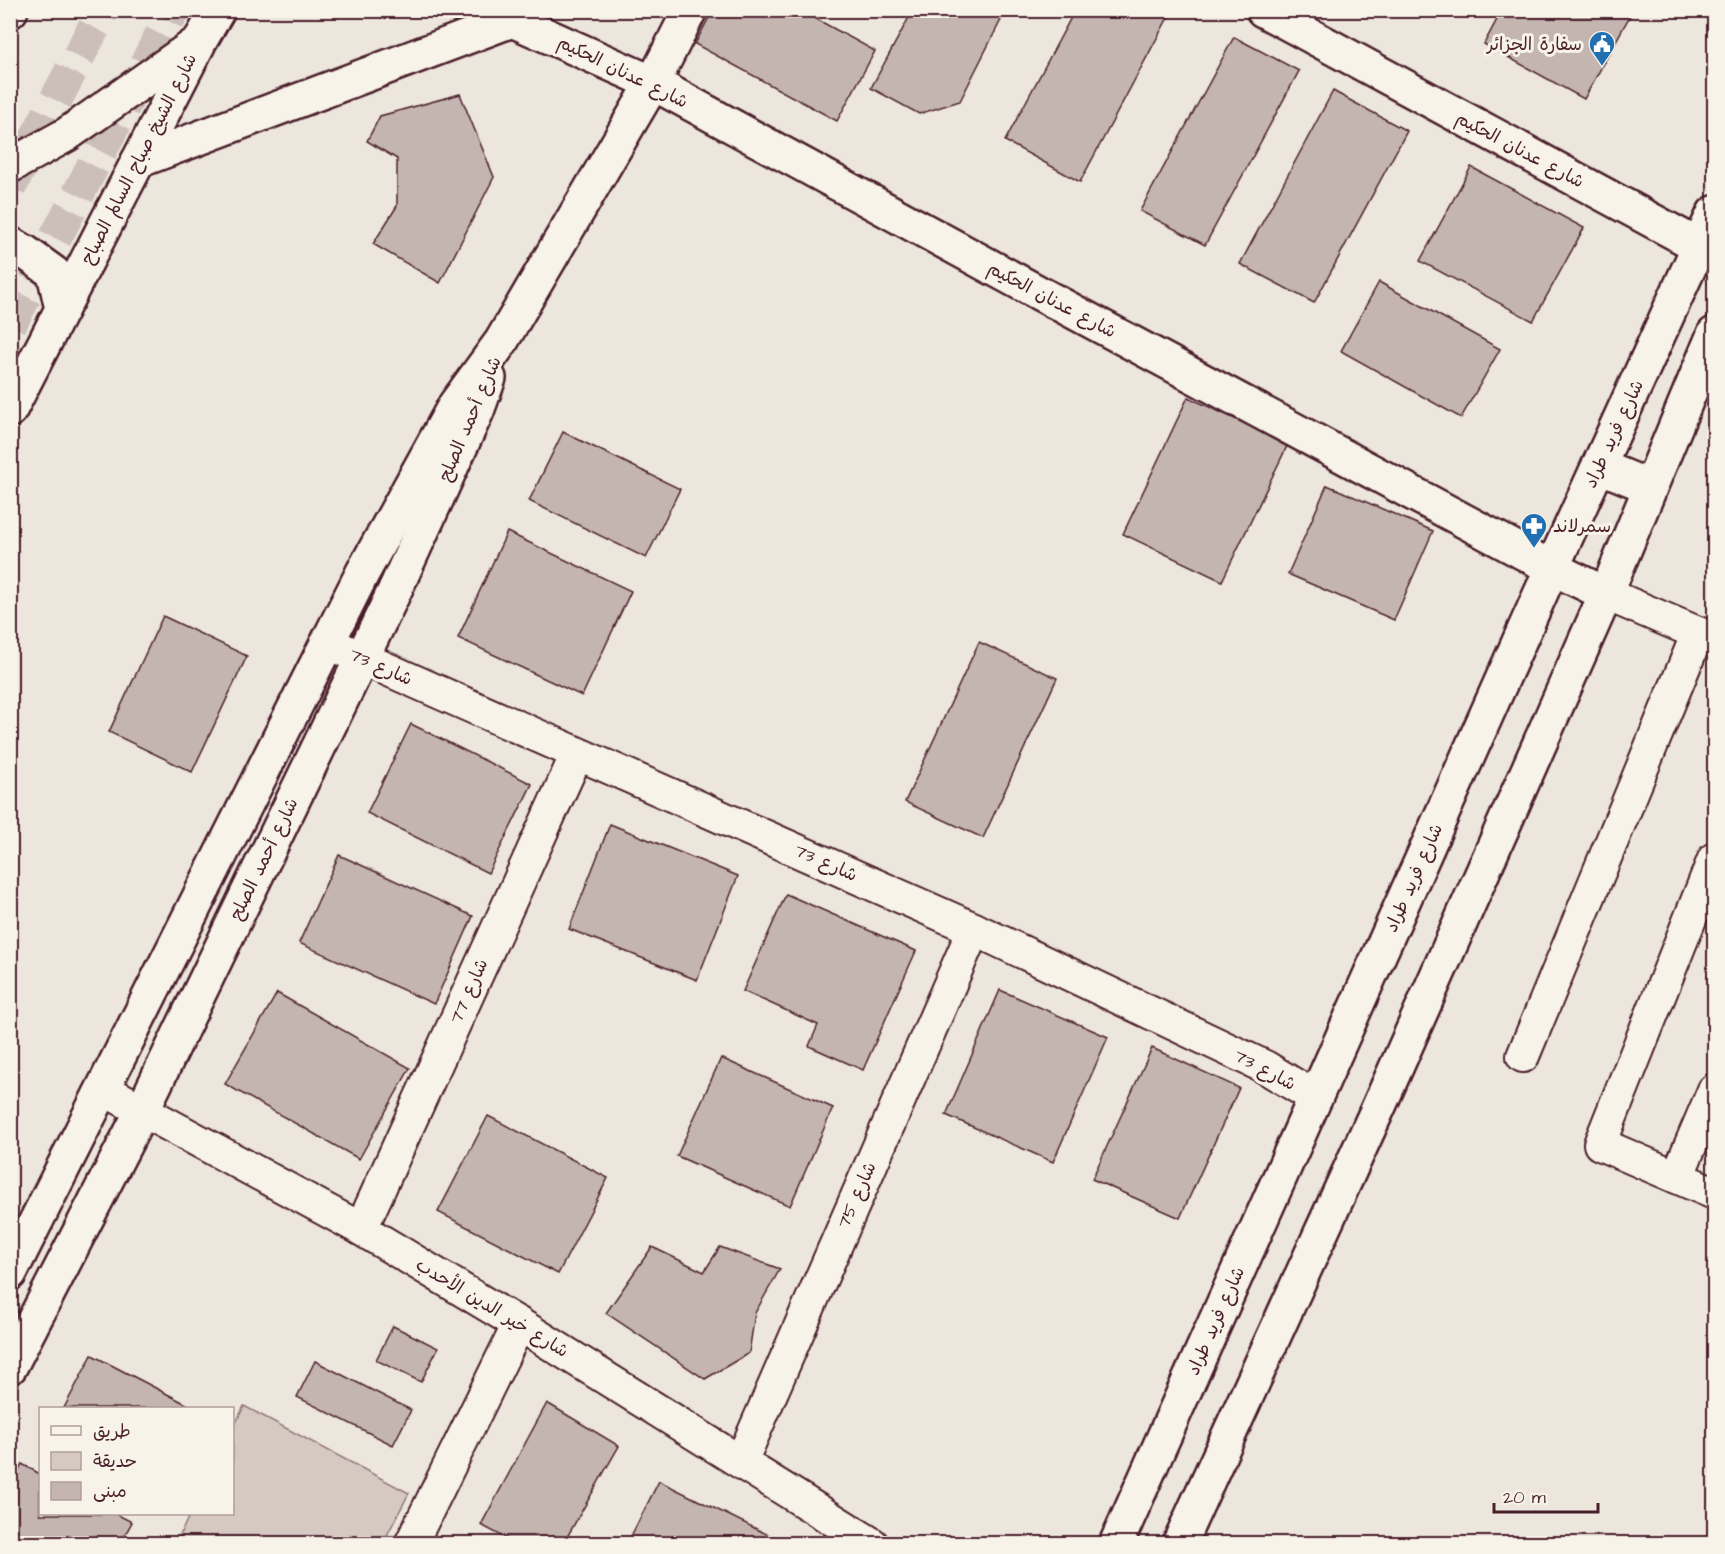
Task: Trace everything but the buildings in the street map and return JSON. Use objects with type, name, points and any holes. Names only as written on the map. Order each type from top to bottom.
[{"type":"main road","name":"شارع الشيخ صباح السالم الصباح","points":[[10,410],[218,10]]},
{"type":"main road","name":"شارع أحمد الصلح","points":[[10,1273],[363,573],[455,405],[501,342],[652,83],[690,10]]},
{"type":"main road","name":"شارع عدنان الحكيم","points":[[1263,10],[1707,250]]},
{"type":"main road","points":[[138,161],[503,15]]},
{"type":"main road","name":"شارع عدنان الحكيم","points":[[503,15],[652,83],[1552,568],[1606,594]]},
{"type":"main road","points":[[10,166],[66,135],[200,41]]},
{"type":"main road","name":"شارع فريد طراد","points":[[1116,1544],[1552,568],[1599,466],[1707,250],[1714,213]]},
{"type":"main road","points":[[10,244],[54,273],[62,309]]},
{"type":"main road","points":[[1179,1544],[1380,1104],[1606,594],[1714,334]]},
{"type":"main road","name":"شارع أحمد الصلح","points":[[10,1367],[142,1112],[362,658],[477,411],[501,342]]},
{"type":"main road","points":[[1599,466],[1650,487]]},
{"type":"street","points":[[1523,1056],[1706,637],[1606,594]]},
{"type":"street","name":"شارع 73","points":[[328,643],[974,929],[1264,1067],[1316,1098]]},
{"type":"street","name":"شارع 77","points":[[361,1229],[577,754]]},
{"type":"street","points":[[1714,859],[1600,1144],[1714,1193]]},
{"type":"street","name":"شارع 75","points":[[741,1462],[974,929]]},
{"type":"street","name":"شارع خير الدين الأحدب","points":[[103,1089],[361,1229],[519,1323],[872,1544]]},
{"type":"street","points":[[1677,1177],[1714,1090]]},
{"type":"street","points":[[411,1544],[519,1323]]},
{"type":"green space","points":[[244,1406],[409,1493],[383,1543],[176,1543],[190,1515],[234,1515],[234,1427]]},
{"type":"tunnel","points":[[10,187],[103,10]]},
{"type":"tunnel","points":[[10,325],[174,10]]},
{"type":"place","name":"سفارة الجزائر","points":[[1602,67]]},
{"type":"place","name":"سمرلاند","points":[[1534,549]]}]
